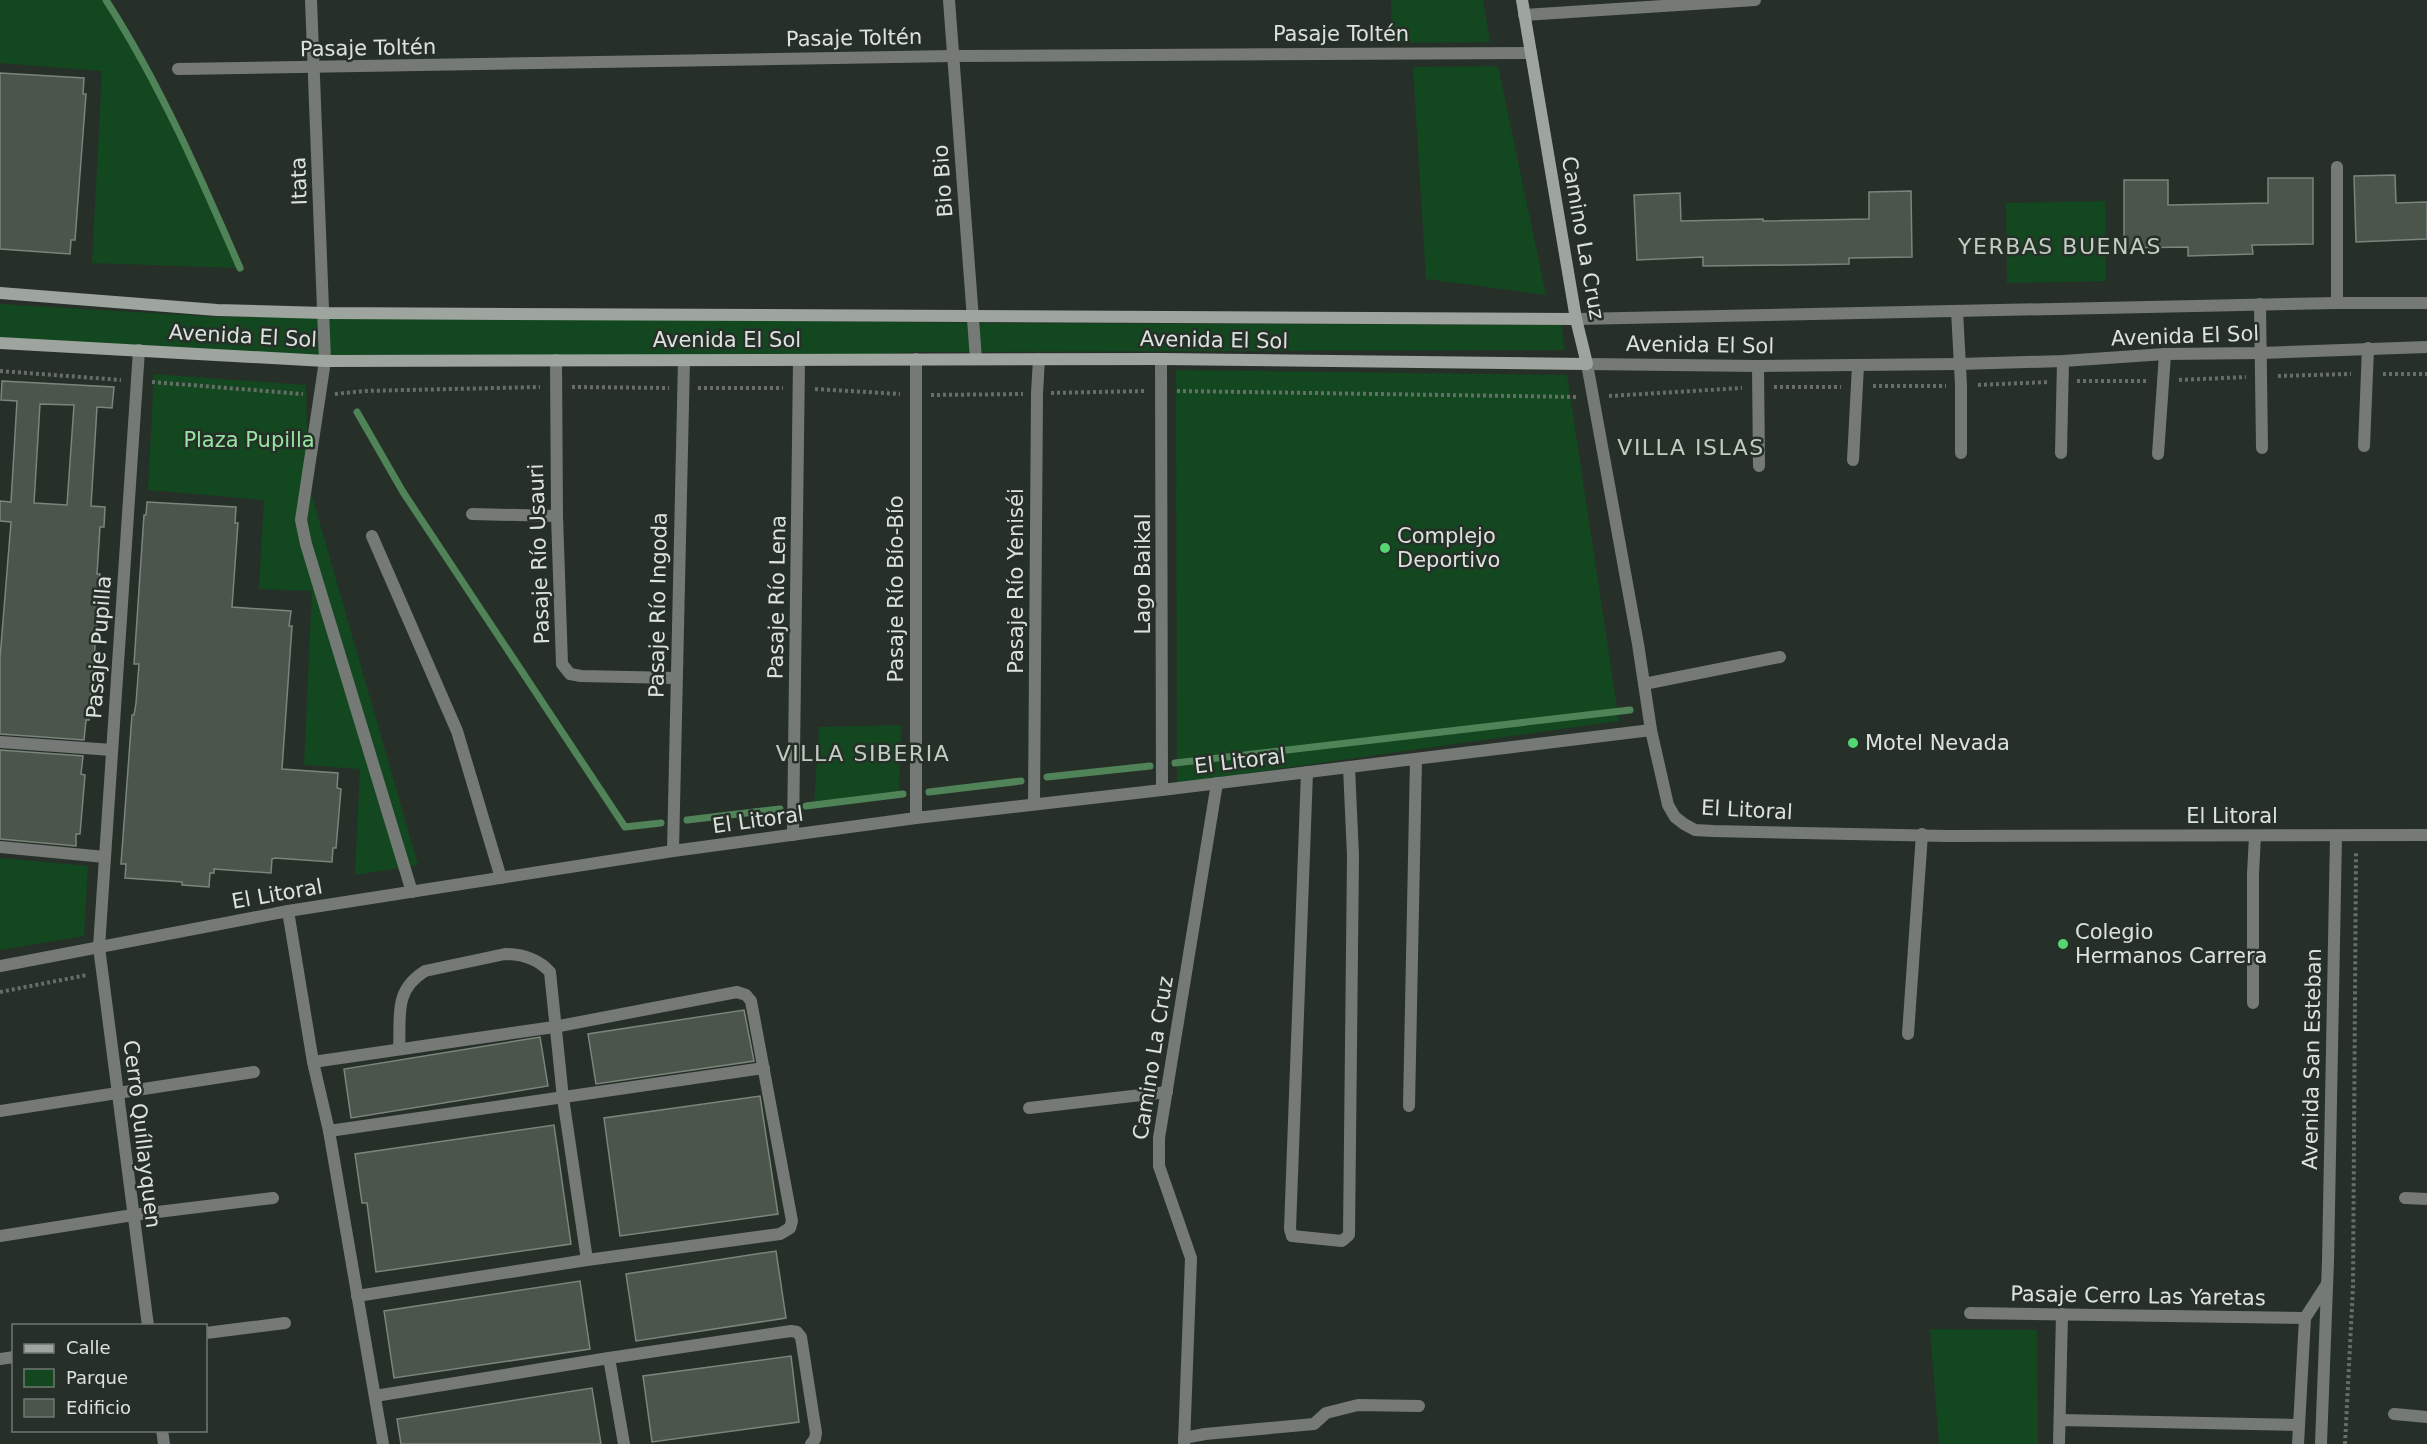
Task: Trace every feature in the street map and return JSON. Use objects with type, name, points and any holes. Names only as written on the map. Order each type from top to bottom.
[{"type":"main road","name":"Camino La Cruz","points":[[1522,0],[1576,319],[1587,364]]},
{"type":"main road","name":"Avenida El Sol","points":[[0,293],[217,310],[324,313],[1576,319]]},
{"type":"main road","name":"Avenida El Sol","points":[[0,343],[325,361],[1161,359],[1587,364]]},
{"type":"street","name":"Itata","points":[[311,0],[325,361],[301,520],[309,555],[412,892]]},
{"type":"street","name":"Bio Bio","points":[[949,0],[976,359]]},
{"type":"street","points":[[1524,15],[1570,6],[1755,0]]},
{"type":"street","name":"Pasaje Toltén","points":[[178,69],[314,69],[953,56],[1531,53]]},
{"type":"street","points":[[2337,167],[2337,303]]},
{"type":"street","name":"Avenida El Sol","points":[[1576,319],[2260,304],[2427,303]]},
{"type":"street","points":[[2260,304],[2262,448]]},
{"type":"street","points":[[1957,311],[1961,385],[1961,453]]},
{"type":"street","name":"Avenida El Sol","points":[[1587,364],[1758,366],[1959,364],[2063,361],[2165,354],[2427,347]]},
{"type":"street","points":[[2364,446],[2368,348]]},
{"type":"street","name":"Pasaje Pupilla","points":[[99,947],[139,350]]},
{"type":"street","points":[[2158,454],[2165,354]]},
{"type":"street","name":"Pasaje Río Yeniséi","points":[[1034,803],[1039,359]]},
{"type":"street","name":"Lago Baikal","points":[[1161,359],[1163,390],[1162,790]]},
{"type":"street","name":"Pasaje Río Usauri","points":[[556,360],[557,516],[562,664],[570,674],[581,676],[676,678]]},
{"type":"street","name":"Pasaje Río Ingoda","points":[[673,851],[684,360]]},
{"type":"street","name":"Pasaje Río Lena","points":[[793,835],[799,360]]},
{"type":"street","name":"Pasaje Río Bío-Bío","points":[[916,360],[914,395],[916,818]]},
{"type":"street","points":[[2061,453],[2063,361]]},
{"type":"street","name":"Camino La Cruz","points":[[1587,364],[1651,730]]},
{"type":"street","points":[[1853,460],[1858,365]]},
{"type":"street","points":[[1758,366],[1759,466]]},
{"type":"street","points":[[472,514],[557,516]]},
{"type":"street","points":[[372,536],[457,730],[501,878]]},
{"type":"street","points":[[1644,684],[1780,657]]},
{"type":"street","name":"El Litoral","points":[[0,966],[288,911],[673,851],[1034,803],[1162,790],[1651,730],[1668,805],[1675,817],[1695,830],[1922,834],[2427,835]]},
{"type":"street","points":[[0,742],[112,750]]},
{"type":"street","points":[[1408,1106],[1416,759]]},
{"type":"street","points":[[1306,772],[1290,1229],[1292,1236],[1342,1241],[1349,1235],[1353,856],[1349,767]]},
{"type":"street","name":"Camino La Cruz","points":[[1184,1441],[1191,1258],[1159,1166],[1159,1138],[1217,783]]},
{"type":"street","points":[[1908,1034],[1922,834]]},
{"type":"street","points":[[2253,1003],[2255,836]]},
{"type":"street","name":"Avenida San Esteban","points":[[2320,1444],[2327,1283],[2336,836]]},
{"type":"street","points":[[0,847],[105,857]]},
{"type":"street","points":[[288,911],[313,1062],[328,1131],[383,1444]]},
{"type":"street","name":"Cerro Quíllayquen","points":[[99,947],[148,1324]]},
{"type":"street","points":[[399,1049],[402,994],[414,977],[425,971],[506,954],[519,954],[533,959],[550,972],[563,1098],[587,1260]]},
{"type":"street","points":[[313,1062],[554,1027],[737,992],[746,994],[751,1001],[764,1068],[792,1221],[790,1228],[780,1234],[587,1260],[357,1296]]},
{"type":"street","points":[[328,1131],[764,1068]]},
{"type":"street","points":[[0,1111],[254,1072]]},
{"type":"street","points":[[1029,1108],[1167,1092]]},
{"type":"street","points":[[0,1236],[133,1215],[273,1198]]},
{"type":"street","points":[[2405,1198],[2427,1199]]},
{"type":"street","points":[[2298,1444],[2305,1318],[2327,1283]]},
{"type":"street","name":"Pasaje Cerro Las Yaretas","points":[[1970,1313],[2305,1318]]},
{"type":"street","points":[[2059,1444],[2062,1314]]},
{"type":"street","points":[[207,1333],[285,1323]]},
{"type":"street","points":[[375,1396],[791,1331],[801,1336],[816,1433],[811,1444]]},
{"type":"street","points":[[609,1358],[624,1444]]},
{"type":"street","points":[[1184,1441],[1205,1434],[1314,1424],[1326,1413],[1358,1405],[1419,1406]]},
{"type":"street","points":[[2394,1414],[2427,1417]]},
{"type":"street","points":[[2060,1420],[2299,1425]]},
{"type":"path","points":[[0,371],[321,396],[364,391],[555,386],[800,388],[914,395],[1163,390],[1594,398],[1758,387],[1961,385],[2427,374]]},
{"type":"path","points":[[2345,1444],[2353,1287],[2356,835]]},
{"type":"path","points":[[0,992],[102,972]]},
{"type":"green space","points":[[0,0],[106,0],[162,97],[240,268],[92,263],[102,71],[0,63]]},
{"type":"green space","points":[[1391,0],[1483,0],[1490,42],[1392,43]]},
{"type":"green space","points":[[1498,66],[1546,295],[1426,279],[1413,67]]},
{"type":"green space","points":[[2105,201],[2106,281],[2007,283],[2006,203]]},
{"type":"green space","points":[[0,304],[218,317],[1561,325],[1565,350],[917,352],[799,358],[353,358],[0,342]]},
{"type":"green space","name":"Complejo Deportivo","points":[[1176,370],[1567,375],[1619,721],[1177,783]]},
{"type":"green space","name":"Plaza Pupilla","points":[[154,374],[306,385],[308,482],[418,865],[355,875],[360,769],[304,765],[312,591],[259,589],[264,500],[148,490]]},
{"type":"green space","points":[[901,725],[899,796],[814,806],[819,727]]},
{"type":"green space","points":[[0,858],[88,866],[84,936],[0,950]]},
{"type":"green space","points":[[1930,1329],[2037,1330],[2038,1444],[1939,1444]]},
{"type":"building","points":[[0,73],[84,78],[83,94],[86,94],[75,240],[71,240],[70,254],[0,249]]},
{"type":"building","points":[[2395,175],[2396,203],[2427,202],[2427,239],[2356,242],[2354,176]]},
{"type":"building","points":[[2268,178],[2313,178],[2313,244],[2252,245],[2253,254],[2188,256],[2188,247],[2124,248],[2124,180],[2168,180],[2168,205],[2268,203]]},
{"type":"building","points":[[1911,191],[1912,257],[1849,258],[1849,264],[1703,266],[1703,257],[1637,260],[1634,195],[1680,193],[1681,221],[1763,219],[1763,221],[1869,219],[1869,192]]},
{"type":"building","points":[[2,381],[114,387],[112,408],[97,407],[91,506],[105,507],[104,527],[100,527],[97,574],[100,574],[89,720],[86,720],[84,740],[0,734],[0,658],[11,522],[0,521],[0,501],[11,502],[17,401],[1,400]],"holes":[[[40,404],[74,405],[67,505],[34,503]]]},
{"type":"building","points":[[147,502],[236,507],[235,523],[238,523],[232,607],[291,611],[289,626],[292,626],[282,769],[338,773],[337,788],[341,789],[336,848],[333,848],[332,862],[275,858],[272,859],[271,873],[214,869],[214,873],[210,873],[209,887],[182,885],[182,882],[125,878],[126,864],[121,864],[132,715],[134,715],[136,703],[139,664],[134,664],[144,515],[146,515]]},
{"type":"building","points":[[0,750],[83,756],[81,774],[85,775],[80,834],[76,834],[76,846],[0,839]]},
{"type":"building","points":[[744,1010],[754,1061],[596,1084],[588,1034]]},
{"type":"building","points":[[540,1037],[548,1086],[351,1118],[344,1069]]},
{"type":"building","points":[[760,1096],[778,1214],[620,1236],[604,1118]]},
{"type":"building","points":[[554,1125],[571,1244],[376,1272],[367,1203],[362,1203],[355,1154]]},
{"type":"building","points":[[776,1251],[786,1318],[636,1341],[626,1274]]},
{"type":"building","points":[[580,1281],[590,1349],[394,1378],[384,1311]]},
{"type":"building","points":[[791,1356],[799,1422],[652,1442],[643,1376]]},
{"type":"building","points":[[592,1388],[601,1444],[401,1444],[397,1419]]},
{"type":"waterway","points":[[106,0],[162,97],[240,268]]},
{"type":"waterway","points":[[357,412],[403,492],[625,827],[661,823]]},
{"type":"waterway","points":[[1175,763],[1630,710]]},
{"type":"waterway","points":[[1047,777],[1150,766]]},
{"type":"waterway","points":[[929,792],[1021,781]]},
{"type":"waterway","points":[[806,806],[903,794]]},
{"type":"waterway","points":[[687,820],[780,809]]},
{"type":"place","name":"Complejo Deportivo","points":[[1385,548]]},
{"type":"place","name":"Motel Nevada","points":[[1853,743]]},
{"type":"place","name":"Colegio Hermanos Carrera","points":[[2063,944]]},
{"type":"district","name":"YERBAS BUENAS","points":[[2060,246]]},
{"type":"district","name":"VILLA ISLAS","points":[[1691,447]]},
{"type":"district","name":"VILLA SIBERIA","points":[[863,753]]}]
